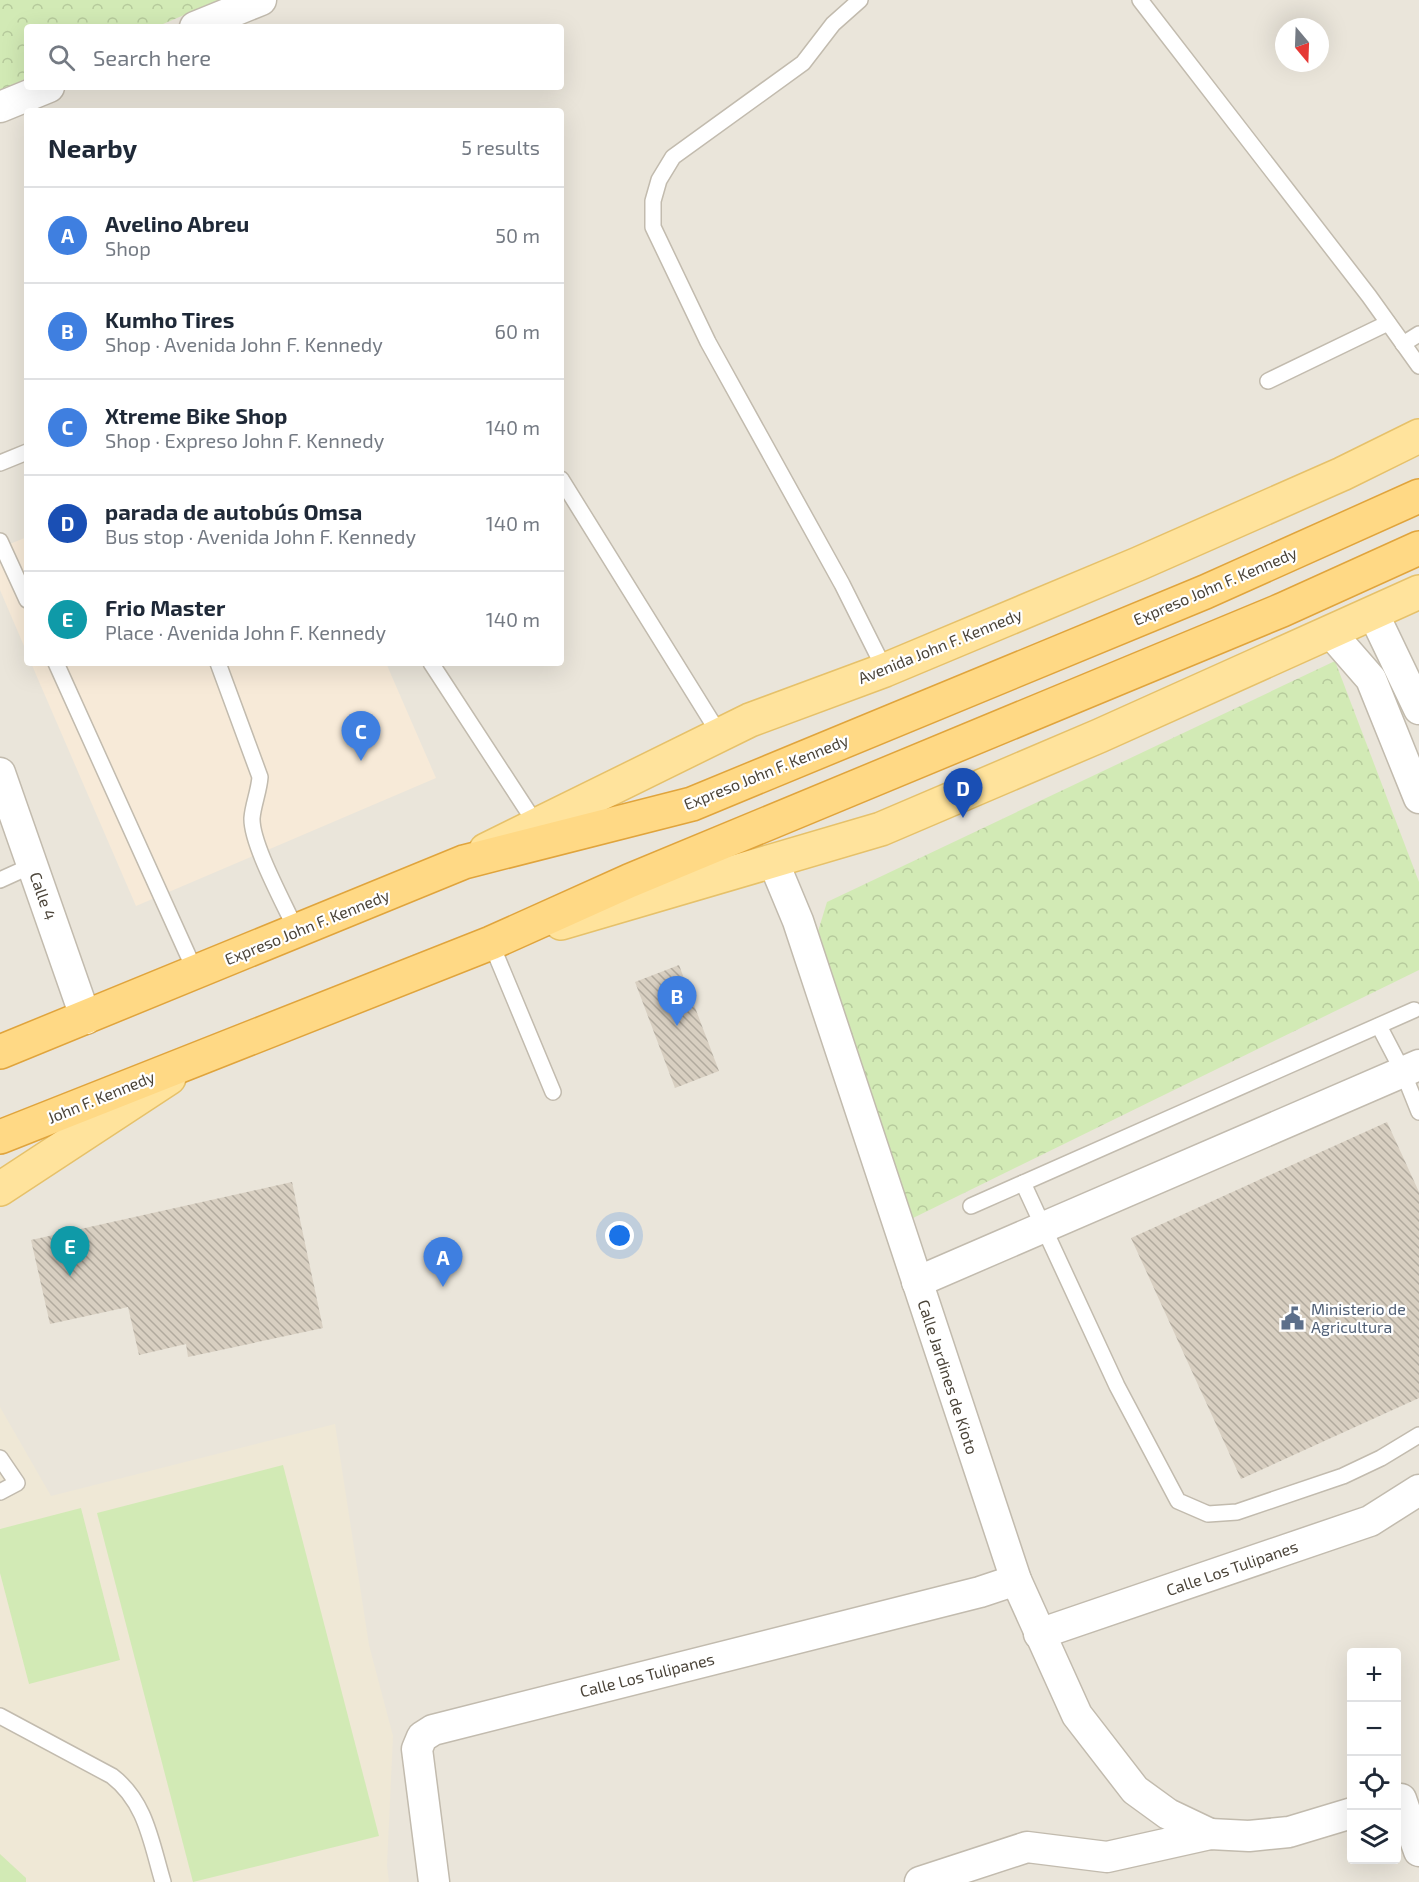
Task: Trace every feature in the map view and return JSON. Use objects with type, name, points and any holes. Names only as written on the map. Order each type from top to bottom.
[{"type":"highway","name":"Expreso John F. Kennedy","points":[[2,1045],[86,1019],[464,862],[692,804],[1205,592],[1419,496]]},
{"type":"highway","points":[[202,1057],[490,944],[629,881],[1282,610],[1419,548]]},
{"type":"highway","name":"John F. Kennedy","points":[[0,1137],[202,1057]]},
{"type":"main road","name":"Avenida John F. Kennedy","points":[[464,862],[536,824],[750,720],[885,670],[1149,560],[1342,474],[1419,436]]},
{"type":"main road","points":[[490,944],[882,829],[1419,591]]},
{"type":"main road","points":[[0,1189],[202,1057]]},
{"type":"street","points":[[202,24],[261,0]]},
{"type":"street","points":[[0,107],[42,90]]},
{"type":"street","points":[[1373,613],[1419,709]]},
{"type":"street","points":[[1330,632],[1371,679],[1419,798]]},
{"type":"street","name":"Calle 4","points":[[0,773],[86,1019]]},
{"type":"street","name":"Calle Jardines de Kioto","points":[[772,861],[798,921],[1016,1580],[1039,1634],[1077,1715],[1135,1790],[1168,1814],[1210,1834]]},
{"type":"street","points":[[917,1282],[1411,1068]]},
{"type":"street","name":"Calle Los Tulipanes","points":[[1039,1634],[1370,1521],[1419,1490]]},
{"type":"street","name":"Calle Los Tulipanes","points":[[434,1882],[417,1749],[422,1737],[433,1730],[980,1593],[1016,1580]]},
{"type":"street","points":[[1405,1796],[1419,1851]]},
{"type":"street","points":[[920,1882],[1027,1847],[1107,1857],[1210,1834],[1249,1836],[1289,1832],[1347,1815]]},
{"type":"lane","points":[[860,0],[833,24],[803,63],[673,157],[659,180],[653,201],[654,228],[708,342],[843,584],[885,670]]},
{"type":"lane","points":[[1140,0],[1388,322],[1419,366]]},
{"type":"lane","points":[[1268,381],[1388,322]]},
{"type":"lane","points":[[1403,344],[1419,334]]},
{"type":"lane","points":[[0,463],[24,453]]},
{"type":"lane","points":[[564,484],[720,735]]},
{"type":"lane","points":[[0,541],[24,593]]},
{"type":"lane","points":[[57,666],[196,973]]},
{"type":"lane","points":[[219,666],[260,777],[259,794],[252,818],[256,839],[297,932]]},
{"type":"lane","points":[[433,666],[536,824]]},
{"type":"lane","points":[[0,880],[33,866]]},
{"type":"lane","points":[[490,944],[553,1092]]},
{"type":"lane","points":[[971,1206],[1414,1010]]},
{"type":"lane","points":[[1379,1026],[1411,1068],[1419,1112]]},
{"type":"lane","points":[[1023,1183],[1042,1229],[1117,1386],[1178,1501],[1208,1514],[1237,1512],[1343,1476],[1381,1458],[1419,1435]]},
{"type":"lane","points":[[0,1458],[17,1483],[0,1492]]},
{"type":"lane","points":[[0,1716],[112,1776],[129,1789],[143,1812],[163,1882]]},
{"type":"shaded area","points":[[0,0],[1419,0],[1419,1882],[0,1882]]},
{"type":"shaded area","points":[[24,538],[24,646],[0,590],[0,548]]},
{"type":"shaded area","points":[[32,666],[387,666],[436,778],[136,906]]},
{"type":"shaded area","points":[[0,1407],[51,1496],[335,1424],[369,1645],[393,1736],[387,1866],[389,1882],[0,1882]]},
{"type":"green space","points":[[0,0],[219,0],[163,24],[24,24],[24,83],[0,94]]},
{"type":"green space","points":[[1335,661],[1419,882],[1419,970],[907,1221],[816,938],[827,902]]},
{"type":"green space","points":[[283,1465],[379,1836],[193,1882],[97,1513]]},
{"type":"green space","points":[[81,1508],[120,1660],[29,1684],[0,1573],[0,1529]]},
{"type":"green space","points":[[0,1854],[26,1878],[26,1882],[0,1882]]},
{"type":"building","points":[[679,965],[719,1071],[675,1088],[635,982]]},
{"type":"building","name":"Ministerio de Agricultura","points":[[1387,1122],[1419,1192],[1419,1398],[1241,1479],[1131,1238]]},
{"type":"building","points":[[292,1182],[323,1328],[188,1357],[186,1344],[139,1355],[128,1307],[50,1324],[31,1240]]},
{"type":"place","name":"Xtreme Bike Shop","points":[[361,761]]},
{"type":"place","name":"parada de autobús Omsa","points":[[963,818]]},
{"type":"place","name":"Kumho Tires","points":[[677,1026]]},
{"type":"place","name":"Frio Master","points":[[70,1276]]},
{"type":"place","name":"Avelino Abreu","points":[[443,1287]]},
{"type":"place","name":"Ministerio de Agricultura","points":[[1293,1318]]}]
